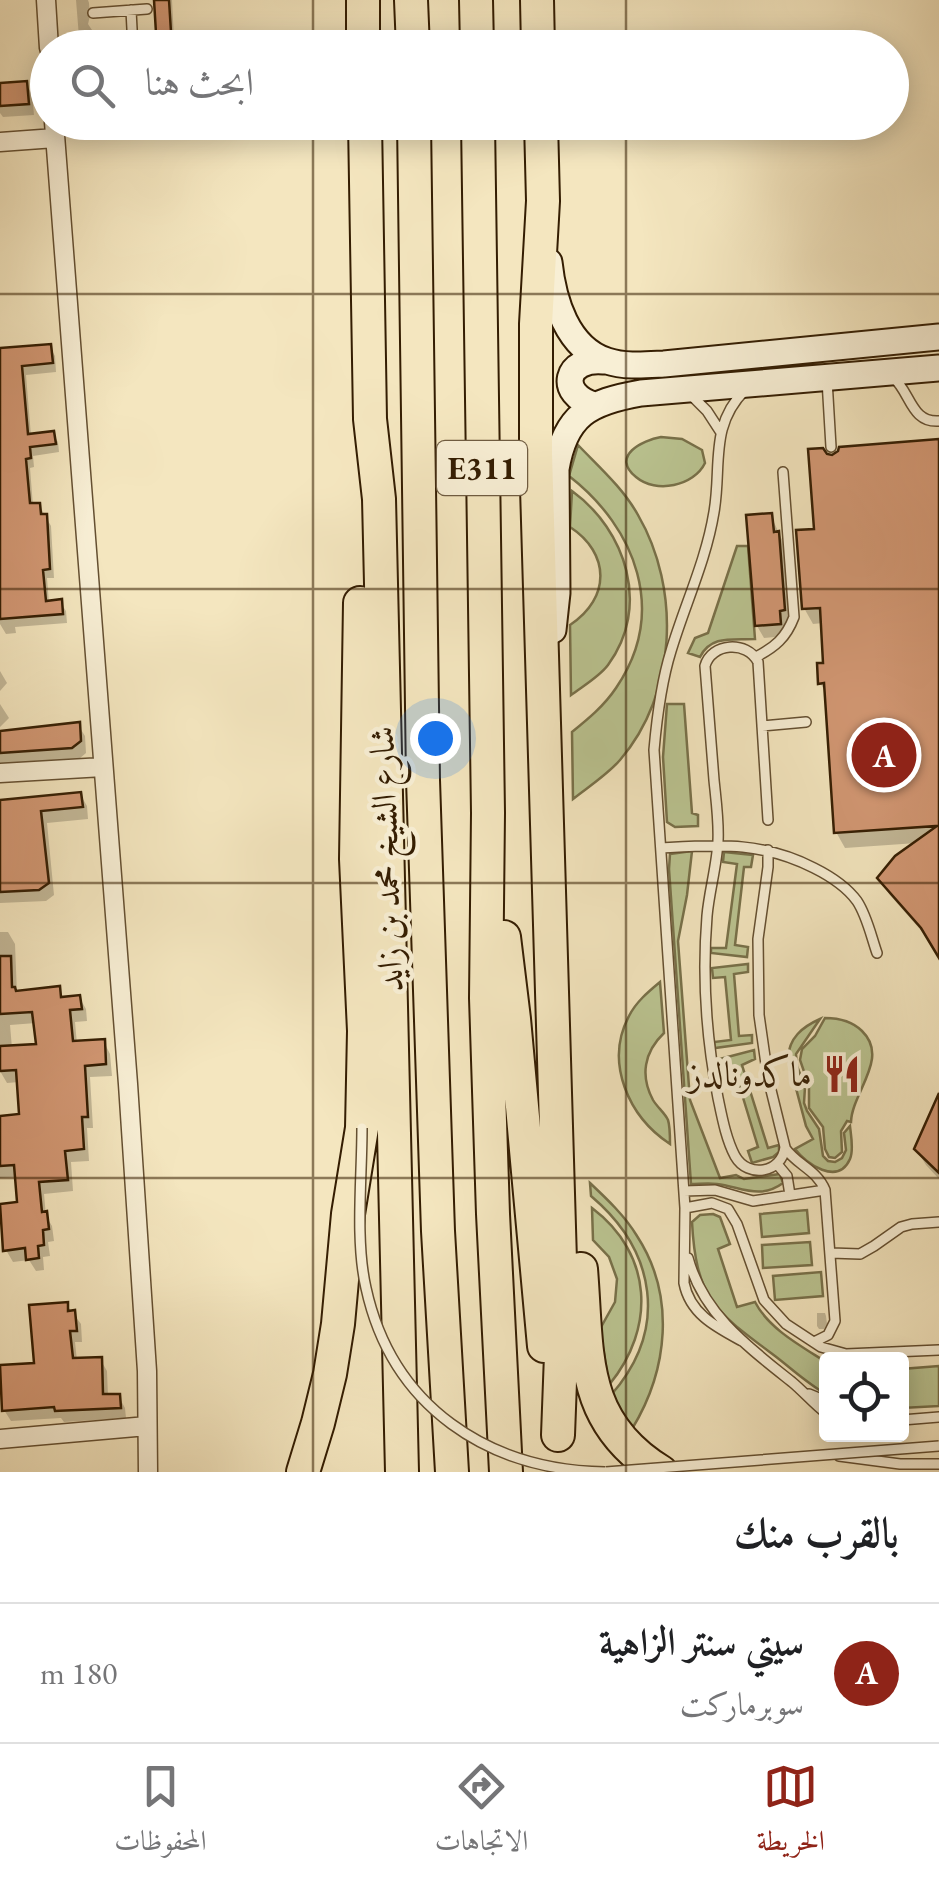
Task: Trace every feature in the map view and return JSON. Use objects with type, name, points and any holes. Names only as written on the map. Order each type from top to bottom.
[{"type":"highway","points":[[356,0],[361,30]]},
{"type":"highway","points":[[363,0],[363,30]]},
{"type":"highway","points":[[411,0],[412,30]]},
{"type":"highway","points":[[476,0],[477,30]]},
{"type":"highway","points":[[537,0],[538,30]]},
{"type":"highway","points":[[365,140],[370,419],[380,499],[402,1472]]},
{"type":"highway","name":"شارع الشيخ محمد بن زايد","points":[[414,140],[424,799],[438,1231],[452,1472]]},
{"type":"highway","name":"E311","points":[[478,140],[488,814],[486,1017],[506,1472]]},
{"type":"highway","points":[[541,140],[536,417],[558,1148],[560,1472]]},
{"type":"highway","points":[[302,1472],[330,1374],[362,1128],[364,1031],[356,793],[362,473],[370,419]]},
{"type":"highway","points":[[488,814],[514,1019],[541,1325],[558,1435]]},
{"type":"highway","points":[[558,1148],[574,1197],[595,1394],[619,1439],[661,1472]]},
{"type":"street","points":[[46,0],[48,30]]},
{"type":"street","points":[[0,142],[30,136]]},
{"type":"street","points":[[55,140],[138,1239],[148,1398],[148,1472]]},
{"type":"street","points":[[543,201],[552,289],[559,311],[570,331],[604,361]]},
{"type":"street","points":[[594,405],[577,398],[570,384],[574,370],[586,360],[644,365],[939,337]]},
{"type":"street","points":[[543,668],[556,612],[559,450],[567,432],[594,405],[609,398],[939,368]]},
{"type":"street","points":[[0,773],[103,767]]},
{"type":"street","points":[[0,1439],[147,1426]]},
{"type":"lane","points":[[93,13],[147,9]]},
{"type":"lane","points":[[132,10],[133,30]]},
{"type":"lane","points":[[887,372],[902,384],[920,417],[939,421]]},
{"type":"lane","points":[[827,378],[831,447]]},
{"type":"lane","points":[[751,384],[730,408],[720,431],[718,480],[708,542],[671,650],[660,699],[654,775],[684,1191],[684,1283],[692,1305],[710,1323],[742,1342],[819,1406]]},
{"type":"lane","points":[[686,390],[720,431]]},
{"type":"lane","points":[[756,657],[786,636],[794,616],[783,472]]},
{"type":"lane","points":[[768,820],[756,657],[741,647],[714,651],[706,662],[718,844],[704,962],[710,1056],[737,1160],[760,1171],[777,1164],[785,1147]]},
{"type":"lane","points":[[762,726],[806,722]]},
{"type":"lane","points":[[660,848],[718,844],[768,850],[822,872],[848,892],[864,913],[876,952]]},
{"type":"lane","points":[[768,850],[758,939],[759,1015],[768,1078],[785,1147],[816,1174],[825,1190],[831,1252],[834,1326],[828,1335],[814,1342]]},
{"type":"lane","points":[[362,1128],[361,1254],[374,1318],[405,1376],[427,1402],[479,1442],[508,1456],[573,1472],[939,1446]]},
{"type":"lane","points":[[777,1164],[786,1176],[790,1196]]},
{"type":"lane","points":[[684,1191],[716,1190],[753,1201],[825,1190]]},
{"type":"lane","points":[[732,1215],[744,1200]]},
{"type":"lane","points":[[685,1208],[712,1203],[732,1215],[764,1300],[786,1324],[829,1351],[846,1354],[939,1350]]},
{"type":"lane","points":[[831,1252],[860,1254],[901,1226],[939,1222]]},
{"type":"lane","points":[[806,1394],[819,1399]]},
{"type":"lane","points":[[909,1420],[939,1418]]},
{"type":"lane","points":[[831,1455],[900,1464],[939,1464]]},
{"type":"green space","points":[[661,437],[682,439],[702,450],[705,463],[700,471],[684,482],[664,486],[636,477],[626,462],[628,456],[638,445]]},
{"type":"green space","points":[[578,445],[625,496],[652,544],[666,608],[666,640],[662,673],[639,734],[615,765],[573,799],[572,732],[606,701],[632,659],[642,601],[627,546],[612,520],[569,476]]},
{"type":"green space","points":[[572,491],[606,526],[626,571],[630,595],[621,642],[608,665],[571,695],[570,625],[593,602],[600,576],[593,549],[570,527]]},
{"type":"green space","points":[[737,546],[748,546],[755,639],[716,642],[700,657],[688,653],[695,638],[708,633]]},
{"type":"green space","points":[[667,704],[684,704],[692,813],[698,815],[698,826],[675,827],[667,822],[663,757]]},
{"type":"green space","points":[[692,851],[678,941],[690,1100],[720,1178],[780,1174],[783,1183],[766,1191],[691,1184],[669,869],[670,854]]},
{"type":"green space","points":[[724,852],[753,855],[751,867],[744,867],[735,945],[748,947],[747,957],[711,953],[711,948],[726,948],[737,864],[723,862]]},
{"type":"green space","points":[[748,964],[748,972],[734,974],[739,1036],[752,1035],[752,1043],[715,1048],[714,1042],[731,1040],[725,977],[713,978],[712,968]]},
{"type":"green space","points":[[660,982],[664,1033],[648,1056],[645,1073],[653,1100],[668,1120],[670,1144],[655,1133],[632,1104],[620,1070],[622,1034],[629,1016]]},
{"type":"green space","points":[[825,1018],[858,1028],[870,1041],[872,1052],[851,1122],[847,1121],[841,1131],[842,1152],[835,1158],[829,1157],[823,1127],[809,1108],[809,1086],[800,1060],[802,1049]]},
{"type":"green space","points":[[820,1019],[796,1054],[805,1087],[804,1103],[819,1129],[823,1156],[828,1161],[842,1158],[846,1150],[844,1133],[850,1126],[850,1159],[845,1167],[830,1172],[814,1166],[795,1149],[813,1139],[788,1058],[798,1034]]},
{"type":"green space","points":[[754,1050],[755,1059],[742,1065],[768,1148],[779,1145],[779,1152],[752,1163],[748,1151],[758,1147],[734,1068],[718,1072],[716,1060]]},
{"type":"green space","points":[[590,1183],[637,1236],[658,1283],[663,1333],[660,1358],[632,1429],[611,1395],[641,1344],[647,1318],[647,1291],[630,1241],[591,1196]]},
{"type":"green space","points":[[592,1208],[627,1247],[637,1269],[641,1292],[635,1340],[609,1385],[600,1329],[615,1302],[617,1279],[609,1257],[593,1240]]},
{"type":"green space","points":[[807,1210],[809,1233],[762,1237],[760,1214]]},
{"type":"green space","points":[[700,1215],[720,1217],[730,1244],[718,1249],[737,1307],[755,1302],[777,1329],[819,1358],[819,1389],[738,1327],[713,1302],[698,1270],[694,1248],[692,1222]]},
{"type":"green space","points":[[810,1242],[812,1265],[763,1268],[762,1245]]},
{"type":"green space","points":[[821,1272],[823,1296],[775,1300],[773,1276]]},
{"type":"green space","points":[[939,1366],[939,1406],[909,1408],[909,1368]]},
{"type":"building","points":[[154,0],[169,0],[171,30],[156,30]]},
{"type":"building","points":[[27,81],[29,104],[0,106],[0,83]]},
{"type":"building","points":[[51,344],[53,363],[22,366],[28,434],[54,431],[56,444],[30,447],[31,458],[26,459],[30,503],[40,503],[41,514],[47,514],[50,569],[43,570],[46,601],[62,599],[63,614],[0,619],[0,348]]},
{"type":"building","points":[[939,439],[939,958],[921,928],[877,878],[895,856],[937,826],[834,833],[824,683],[818,684],[817,663],[823,663],[820,608],[802,609],[796,530],[814,529],[808,449],[823,448],[832,455],[839,447]]},
{"type":"building","points":[[772,513],[774,532],[779,531],[785,610],[780,611],[781,624],[755,626],[746,515]]},
{"type":"building","points":[[80,722],[81,741],[72,748],[0,753],[0,731]]},
{"type":"building","points":[[81,792],[83,807],[41,811],[49,883],[39,890],[0,892],[0,800]]},
{"type":"building","points":[[0,956],[11,956],[12,987],[16,991],[60,986],[61,997],[80,995],[82,1009],[70,1010],[73,1041],[105,1039],[106,1064],[85,1066],[88,1117],[82,1117],[84,1149],[65,1151],[68,1180],[39,1182],[42,1212],[47,1211],[49,1229],[43,1230],[44,1245],[38,1246],[39,1258],[26,1260],[25,1248],[3,1251],[0,1204],[17,1202],[14,1165],[0,1166],[0,1116],[19,1114],[16,1070],[0,1071],[0,1046],[36,1044],[32,1012],[0,1014]]},
{"type":"building","points":[[939,1093],[939,1173],[914,1149]]},
{"type":"building","points":[[68,1302],[68,1311],[75,1310],[77,1331],[70,1331],[73,1358],[102,1357],[103,1394],[120,1394],[121,1408],[2,1411],[0,1365],[34,1363],[29,1305]]},
{"type":"place","name":"سيتي سنتر الزاهية","points":[[884,755]]},
{"type":"place","name":"ماكدونالدز","points":[[842,1074]]}]
